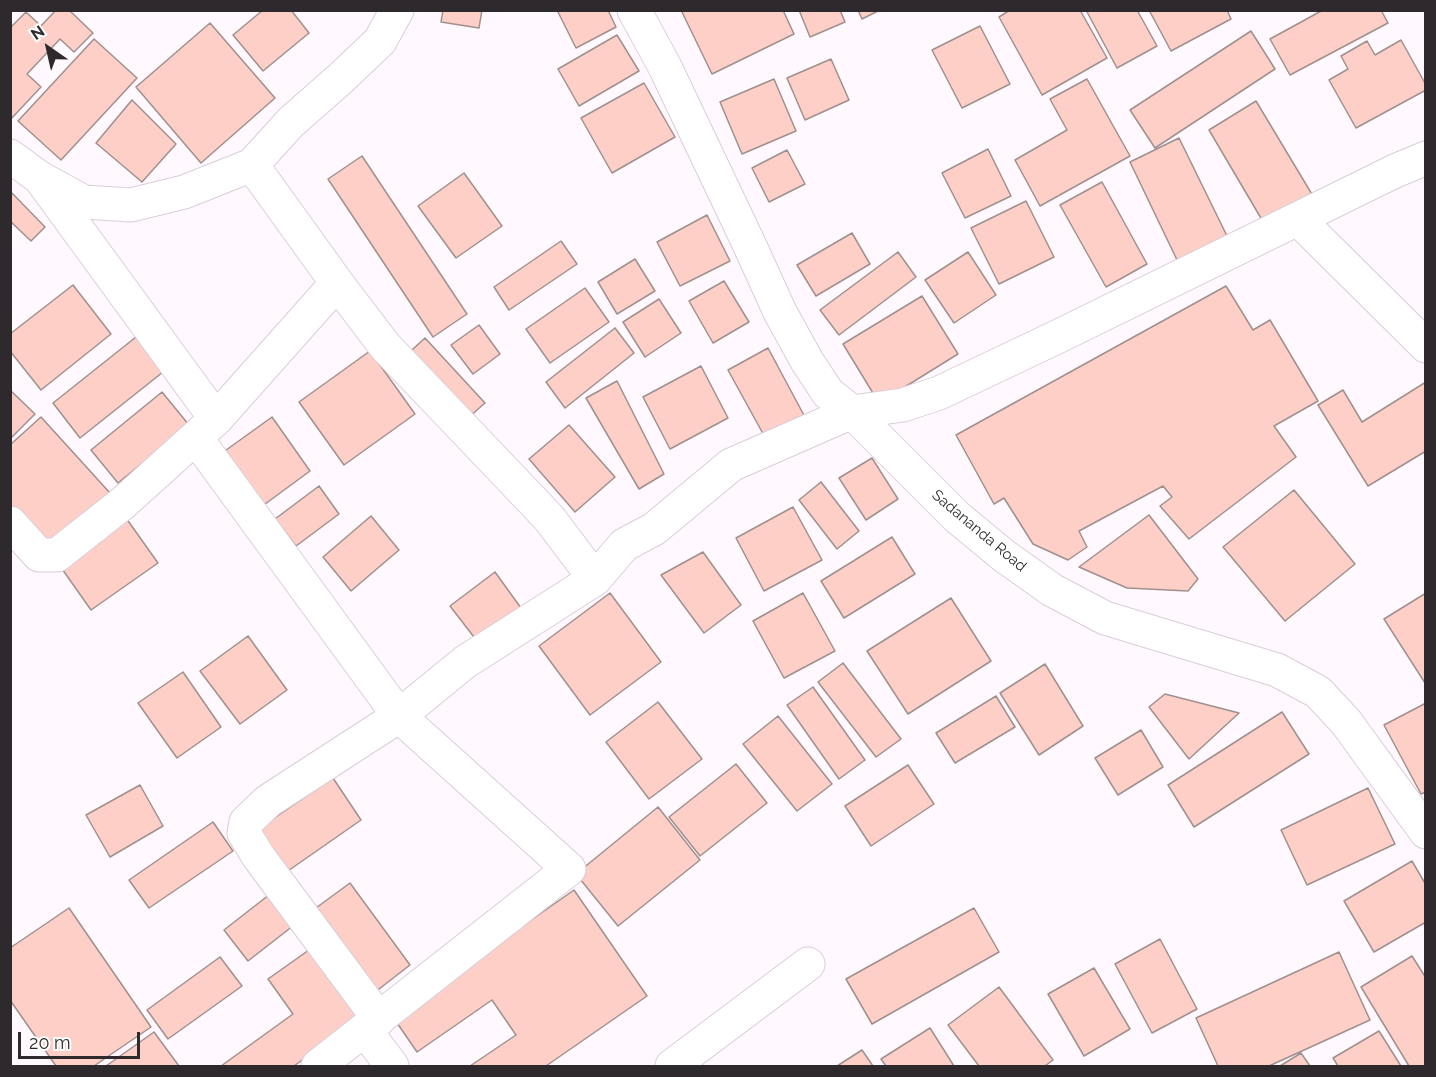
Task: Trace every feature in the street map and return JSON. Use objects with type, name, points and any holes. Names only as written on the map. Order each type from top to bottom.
[{"type":"street","points":[[10,156],[40,178],[84,202],[132,205],[184,192],[252,165],[291,122],[340,80],[380,41],[397,10]]},
{"type":"street","name":"Sadananda Road","points":[[634,10],[665,67],[780,312],[828,393],[852,412],[957,517],[1003,555],[1052,590],[1105,618],[1277,670],[1318,692],[1346,722],[1425,832]]},
{"type":"street","points":[[392,1066],[372,1024],[244,833],[246,822],[268,801],[399,716],[465,662],[595,579],[624,545],[654,529],[731,465],[852,412],[903,405],[939,393],[1425,158]]},
{"type":"street","points":[[252,165],[385,346],[549,518],[595,579]]},
{"type":"street","points":[[40,178],[399,716],[569,869],[318,1066]]},
{"type":"street","points":[[1298,219],[1425,346]]},
{"type":"street","points":[[10,523],[39,555],[57,555],[123,503],[206,428],[337,283]]},
{"type":"street","points":[[672,1066],[808,964]]},
{"type":"building","points":[[56,10],[69,10],[93,33],[74,52],[60,39],[27,74],[41,87],[10,120],[10,28],[26,12],[41,26]]},
{"type":"building","points":[[263,10],[291,10],[309,33],[263,71],[233,35]]},
{"type":"building","points":[[443,10],[482,10],[479,28],[441,22]]},
{"type":"building","points":[[557,10],[608,10],[616,27],[576,48]]},
{"type":"building","points":[[681,10],[783,10],[794,34],[712,74]]},
{"type":"building","points":[[799,10],[840,10],[845,22],[810,37]]},
{"type":"building","points":[[858,10],[880,10],[862,19]]},
{"type":"building","points":[[1010,10],[1080,10],[1107,58],[1042,95],[999,17]]},
{"type":"building","points":[[1086,10],[1137,10],[1157,46],[1117,68]]},
{"type":"building","points":[[1149,10],[1227,10],[1231,19],[1171,51]]},
{"type":"building","points":[[1323,10],[1381,10],[1388,23],[1290,75],[1270,39]]},
{"type":"building","points":[[210,23],[275,98],[201,163],[136,87]]},
{"type":"building","points":[[980,26],[1010,84],[962,108],[932,50]]},
{"type":"building","points":[[1251,31],[1275,69],[1155,148],[1130,110]]},
{"type":"building","points":[[617,35],[639,71],[579,106],[558,69]]},
{"type":"building","points":[[94,39],[137,78],[61,160],[18,121]]},
{"type":"building","points":[[1401,40],[1426,85],[1426,90],[1356,128],[1329,80],[1348,69],[1341,56],[1367,41],[1375,55]]},
{"type":"building","points":[[831,59],[849,100],[805,120],[787,78]]},
{"type":"building","points":[[774,79],[796,131],[742,154],[720,102]]},
{"type":"building","points":[[1087,79],[1130,156],[1040,206],[1015,160],[1067,130],[1050,99]]},
{"type":"building","points":[[644,83],[675,137],[612,173],[581,118]]},
{"type":"building","points":[[132,100],[176,144],[142,182],[96,143]]},
{"type":"building","points":[[1256,101],[1313,196],[1265,225],[1209,130]]},
{"type":"building","points":[[1179,138],[1228,238],[1178,262],[1130,162]]},
{"type":"building","points":[[988,149],[1011,196],[965,218],[942,173]]},
{"type":"building","points":[[787,150],[805,184],[769,202],[752,168]]},
{"type":"building","points":[[362,156],[467,314],[433,337],[328,179]]},
{"type":"building","points":[[464,173],[502,226],[456,258],[418,206]]},
{"type":"building","points":[[1102,182],[1147,264],[1106,287],[1060,205]]},
{"type":"building","points":[[10,191],[45,227],[31,241],[10,221]]},
{"type":"building","points":[[1026,201],[1054,257],[999,284],[971,228]]},
{"type":"building","points":[[707,215],[730,261],[680,286],[657,242]]},
{"type":"building","points":[[852,233],[870,264],[816,296],[797,265]]},
{"type":"building","points":[[561,241],[577,264],[509,310],[494,287]]},
{"type":"building","points":[[898,252],[916,277],[839,335],[820,310]]},
{"type":"building","points":[[968,252],[996,295],[954,323],[925,280]]},
{"type":"building","points":[[635,259],[655,291],[617,314],[598,282]]},
{"type":"building","points":[[724,281],[749,322],[713,343],[689,301]]},
{"type":"building","points":[[73,285],[111,334],[41,390],[10,351],[10,334]]},
{"type":"building","points":[[1226,286],[1253,330],[1270,320],[1318,401],[1274,426],[1296,457],[1189,539],[1160,506],[1172,497],[1163,486],[1079,531],[1087,547],[1068,560],[1033,544],[1004,498],[994,504],[956,435]]},
{"type":"building","points":[[585,288],[609,322],[550,363],[526,329]]},
{"type":"building","points":[[922,296],[958,354],[879,403],[843,344]]},
{"type":"building","points":[[659,299],[681,333],[645,357],[623,322]]},
{"type":"building","points":[[479,325],[500,354],[473,374],[451,345]]},
{"type":"building","points":[[615,328],[634,353],[565,408],[546,382]]},
{"type":"building","points":[[136,337],[163,372],[80,438],[53,403]]},
{"type":"building","points":[[425,338],[485,403],[461,424],[402,359]]},
{"type":"building","points":[[768,348],[806,419],[767,441],[728,370]]},
{"type":"building","points":[[370,351],[415,414],[344,465],[299,402]]},
{"type":"building","points":[[701,366],[728,418],[670,449],[643,397]]},
{"type":"building","points":[[617,381],[664,474],[639,489],[586,398]]},
{"type":"building","points":[[1426,382],[1426,451],[1368,486],[1318,405],[1343,390],[1362,422]]},
{"type":"building","points":[[10,390],[35,414],[10,439]]},
{"type":"building","points":[[162,392],[189,425],[118,483],[91,450]]},
{"type":"building","points":[[41,417],[110,493],[47,550],[10,510],[10,445]]},
{"type":"building","points":[[272,417],[310,471],[261,507],[222,453]]},
{"type":"building","points":[[569,425],[615,477],[575,512],[529,459]]},
{"type":"building","points":[[872,458],[898,499],[866,520],[839,478]]},
{"type":"building","points":[[821,482],[859,531],[837,549],[799,500]]},
{"type":"building","points":[[319,486],[339,514],[296,546],[275,519]]},
{"type":"building","points":[[1294,490],[1355,564],[1285,621],[1223,547]]},
{"type":"building","points":[[793,507],[822,560],[764,591],[736,538]]},
{"type":"building","points":[[1149,515],[1198,579],[1188,591],[1127,588],[1079,567]]},
{"type":"building","points":[[371,516],[399,550],[351,591],[323,557]]},
{"type":"building","points":[[126,518],[158,563],[91,610],[60,566]]},
{"type":"building","points":[[892,537],[915,574],[844,618],[821,581]]},
{"type":"building","points":[[703,552],[741,605],[704,633],[661,575]]},
{"type":"building","points":[[495,572],[521,608],[477,641],[450,606]]},
{"type":"building","points":[[610,593],[661,662],[590,715],[539,646]]},
{"type":"building","points":[[803,593],[835,651],[784,678],[753,621]]},
{"type":"building","points":[[1426,593],[1426,683],[1425,683],[1384,619]]},
{"type":"building","points":[[951,598],[991,661],[908,714],[867,651]]},
{"type":"building","points":[[248,636],[287,690],[240,724],[200,671]]},
{"type":"building","points":[[843,663],[901,739],[876,757],[818,682]]},
{"type":"building","points":[[1045,664],[1083,726],[1039,755],[1000,693]]},
{"type":"building","points":[[183,672],[221,727],[177,758],[138,703]]},
{"type":"building","points":[[813,687],[865,760],[839,779],[787,705]]},
{"type":"building","points":[[1165,694],[1239,713],[1189,759],[1149,707]]},
{"type":"building","points":[[996,696],[1015,727],[955,763],[936,733]]},
{"type":"building","points":[[658,702],[702,759],[649,799],[606,742]]},
{"type":"building","points":[[1426,703],[1426,792],[1421,794],[1384,725]]},
{"type":"building","points":[[1282,712],[1309,754],[1194,827],[1168,785]]},
{"type":"building","points":[[778,716],[832,784],[797,811],[743,744]]},
{"type":"building","points":[[1141,730],[1163,767],[1118,795],[1095,758]]},
{"type":"building","points":[[736,764],[767,803],[700,856],[669,817]]},
{"type":"building","points":[[908,765],[934,804],[871,846],[845,806]]},
{"type":"building","points":[[333,778],[361,820],[285,873],[255,831]]},
{"type":"building","points":[[140,785],[163,826],[110,857],[86,815]]},
{"type":"building","points":[[1368,788],[1395,844],[1307,885],[1281,830]]},
{"type":"building","points":[[658,807],[700,860],[618,926],[576,874]]},
{"type":"building","points":[[213,822],[233,851],[149,908],[129,880]]},
{"type":"building","points":[[1412,861],[1426,885],[1426,922],[1374,952],[1344,901]]},
{"type":"building","points":[[350,883],[410,965],[370,996],[309,913]]},
{"type":"building","points":[[574,890],[647,996],[546,1066],[470,1066],[516,1035],[492,1000],[417,1052],[393,1017]]},
{"type":"building","points":[[274,891],[298,922],[248,961],[224,930]]},
{"type":"building","points":[[69,908],[151,1027],[94,1066],[56,1066],[10,1000],[10,948]]},
{"type":"building","points":[[974,908],[999,952],[872,1024],[846,979]]},
{"type":"building","points":[[1160,939],[1197,1009],[1152,1033],[1115,964]]},
{"type":"building","points":[[316,945],[366,1014],[294,1066],[221,1066],[293,1014],[268,979]]},
{"type":"building","points":[[1339,952],[1370,1020],[1269,1066],[1218,1066],[1196,1018]]},
{"type":"building","points":[[1412,956],[1426,978],[1426,1066],[1409,1066],[1361,987]]},
{"type":"building","points":[[220,957],[242,986],[168,1039],[147,1010]]},
{"type":"building","points":[[1094,968],[1130,1029],[1084,1056],[1048,994]]},
{"type":"building","points":[[999,987],[1053,1060],[1045,1066],[979,1066],[948,1025]]},
{"type":"building","points":[[930,1028],[954,1066],[886,1066],[881,1059]]},
{"type":"building","points":[[1379,1031],[1401,1066],[1338,1066],[1333,1058]]},
{"type":"building","points":[[154,1032],[179,1066],[106,1066]]},
{"type":"building","points":[[862,1050],[873,1066],[837,1066]]},
{"type":"building","points":[[1301,1053],[1310,1066],[1280,1066]]}]
